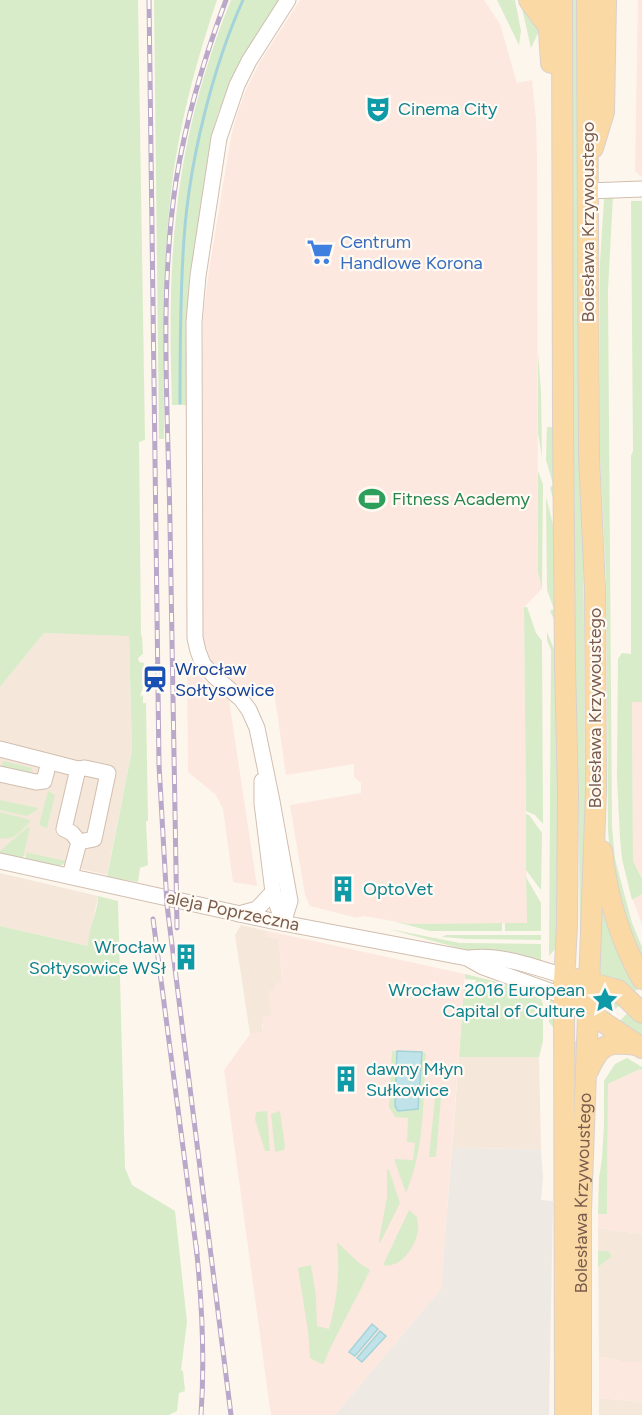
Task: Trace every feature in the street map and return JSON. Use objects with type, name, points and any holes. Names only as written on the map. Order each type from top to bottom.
[{"type":"main road","points":[[529,0],[548,26]]},
{"type":"main road","points":[[548,0],[548,26],[554,85],[562,124]]},
{"type":"main road","name":"Bolesława Krzywoustego","points":[[562,0],[565,665],[568,792],[567,926],[564,975],[566,1415]]},
{"type":"main road","name":"Bolesława Krzywoustego","points":[[581,1415],[580,1247],[584,1079],[590,982],[596,790],[595,589],[589,456],[587,0]]},
{"type":"main road","points":[[588,165],[604,112],[606,0]]},
{"type":"main road","points":[[596,790],[603,855],[612,902],[620,931],[642,979]]},
{"type":"main road","points":[[564,975],[618,990],[642,1013]]},
{"type":"main road","points":[[564,996],[640,1046]]},
{"type":"main road","points":[[584,1079],[596,1053],[601,1048],[617,1042],[640,1046]]},
{"type":"street","points":[[288,0],[249,61],[237,85],[219,138],[198,276],[194,322],[195,631],[196,645],[208,670],[241,699],[257,728],[290,901],[305,921],[316,928]]},
{"type":"street","points":[[588,191],[642,189]]},
{"type":"street","points":[[0,749],[78,769],[85,768],[108,773],[94,839],[79,842]]},
{"type":"street","points":[[0,774],[36,782],[44,781],[49,762]]},
{"type":"street","points":[[263,762],[262,803],[273,892],[283,923]]},
{"type":"street","points":[[78,769],[64,829],[72,833],[79,842]]},
{"type":"street","points":[[70,876],[79,842]]},
{"type":"street","name":"aleja Poprzeczna","points":[[0,861],[367,940],[467,958],[500,959],[564,975]]},
{"type":"street","points":[[239,914],[257,909],[273,892]]},
{"type":"street","points":[[283,923],[290,901]]},
{"type":"street","name":"aleja Poprzeczna","points":[[467,958],[483,967],[564,996]]},
{"type":"shaded area","points":[[300,0],[484,0],[500,24],[517,83],[532,80],[537,158],[538,572],[542,589],[524,607],[527,923],[410,924],[363,916],[357,918],[310,906],[305,895],[290,805],[361,793],[361,783],[354,777],[354,764],[286,775],[273,684],[237,688],[215,669],[205,654],[201,633],[203,317],[209,270],[231,137],[237,114],[260,62]]},
{"type":"shaded area","points":[[638,0],[642,0],[642,177],[635,171]]},
{"type":"shaded area","points":[[44,633],[129,635],[132,750],[107,875],[0,850],[0,687]]},
{"type":"shaded area","points":[[187,666],[229,700],[257,886],[233,882],[223,809],[216,795],[188,772]]},
{"type":"shaded area","points":[[632,702],[642,702],[642,879],[633,861]]},
{"type":"shaded area","points":[[0,873],[98,896],[88,946],[0,926]]},
{"type":"shaded area","points":[[642,894],[642,925],[633,900]]},
{"type":"shaded area","points":[[241,925],[268,931],[267,936],[279,939],[282,983],[278,983],[275,990],[272,1016],[262,1025],[263,1033],[250,1034],[235,935]]},
{"type":"shaded area","points":[[268,931],[465,974],[441,1289],[335,1415],[271,1415],[268,1394],[224,1070],[250,1034],[263,1032],[263,1017],[272,1016],[268,991],[275,990],[275,984],[282,982],[279,939],[267,936]]},
{"type":"shaded area","points":[[459,1057],[539,1057],[541,1149],[452,1148]]},
{"type":"shaded area","points":[[642,1070],[642,1234],[598,1228],[598,1214],[607,1214],[608,1084]]},
{"type":"shaded area","points":[[452,1148],[541,1149],[543,1178],[541,1200],[553,1201],[549,1415],[335,1415],[441,1289]]},
{"type":"shaded area","points":[[598,1228],[642,1234],[642,1362],[620,1362],[599,1357]]},
{"type":"shaded area","points":[[599,1357],[620,1362],[642,1362],[642,1402],[599,1398]]},
{"type":"shaded area","points":[[599,1398],[642,1402],[642,1415],[599,1415]]},
{"type":"green space","points":[[0,0],[138,0],[145,440],[139,442],[143,654],[138,658],[139,662],[144,663],[143,687],[140,697],[143,695],[143,703],[146,703],[148,865],[140,868],[138,882],[107,877],[132,750],[129,636],[44,633],[0,687]]},
{"type":"green space","points":[[154,0],[217,0],[188,99],[173,175],[167,231],[164,439],[159,439]]},
{"type":"green space","points":[[231,0],[279,0],[241,61],[217,116],[189,289],[186,405],[172,405],[171,281],[174,232],[181,181],[190,128],[204,76]]},
{"type":"green space","points":[[497,0],[515,0],[521,31],[519,45]]},
{"type":"green space","points":[[520,0],[540,29],[531,48]]},
{"type":"green space","points":[[567,0],[580,0],[586,955],[581,954],[580,945],[578,742],[573,673]]},
{"type":"green space","points":[[613,195],[608,291],[612,827],[615,859],[632,923],[642,947],[642,967],[619,900],[608,831],[606,579],[600,456],[600,262],[604,200],[605,197]]},
{"type":"green space","points":[[631,201],[642,201],[642,702],[632,702],[633,861],[642,879],[642,894],[632,900],[622,859],[617,777],[618,659],[622,653],[631,654],[631,456],[633,451]]},
{"type":"green space","points":[[538,352],[541,392],[542,457],[538,433]]},
{"type":"green space","points":[[547,427],[552,427],[554,437],[556,509],[550,488],[553,484],[546,460]]},
{"type":"green space","points":[[538,471],[543,484],[542,589],[538,572]]},
{"type":"green space","points":[[546,497],[557,540],[556,623],[550,611],[554,609],[547,590]]},
{"type":"green space","points":[[524,607],[527,607],[536,633],[542,641],[543,824],[535,815],[526,811]]},
{"type":"green space","points":[[547,632],[554,649],[558,680],[558,934],[555,949],[549,956],[551,650]]},
{"type":"green space","points":[[3,761],[32,768],[30,778],[1,771]]},
{"type":"green space","points":[[48,791],[55,795],[47,828],[39,825]]},
{"type":"green space","points":[[0,800],[38,808],[27,816],[0,810]]},
{"type":"green space","points":[[0,812],[30,820],[30,822],[13,837],[0,838]]},
{"type":"green space","points":[[526,814],[542,833],[541,890],[526,870]]},
{"type":"green space","points":[[28,827],[30,828],[23,858],[0,854],[0,851]]},
{"type":"green space","points":[[28,851],[66,861],[60,866],[27,859],[25,857]]},
{"type":"green space","points":[[598,866],[641,988],[632,992],[599,978]]},
{"type":"green space","points":[[526,877],[541,903],[541,931],[505,931],[505,923],[527,923]]},
{"type":"green space","points":[[98,896],[118,901],[125,1168],[132,1185],[175,1211],[187,1322],[181,1370],[185,1391],[179,1393],[177,1411],[169,1415],[0,1415],[0,926],[88,946]]},
{"type":"green space","points":[[393,921],[410,924],[502,923],[502,931],[430,931]]},
{"type":"green space","points":[[389,929],[460,943],[541,944],[541,960],[530,961],[466,950]]},
{"type":"green space","points":[[446,935],[541,935],[541,940],[442,937]]},
{"type":"green space","points":[[465,974],[506,984],[541,999],[543,1041],[539,1057],[459,1057],[464,987],[475,988],[476,980],[465,979]]},
{"type":"green space","points":[[598,992],[623,1002],[609,1015],[597,1000]]},
{"type":"green space","points":[[549,997],[556,1006],[555,1030],[549,1022]]},
{"type":"green space","points":[[630,1010],[642,1022],[642,1040],[618,1023]]},
{"type":"green space","points":[[570,1041],[578,1041],[573,1158]]},
{"type":"green space","points":[[392,1051],[397,1051],[395,1106],[418,1109],[422,1052],[426,1053],[420,1141],[406,1193],[395,1159],[413,1160],[415,1143],[407,1142],[408,1118],[395,1117],[389,1107]]},
{"type":"green space","points":[[627,1058],[642,1067],[642,1070],[608,1084],[607,1214],[598,1214],[604,1124],[604,1081],[615,1064]]},
{"type":"green space","points":[[435,1098],[441,1098],[436,1157],[429,1157]]},
{"type":"green space","points":[[267,1111],[270,1151],[265,1151],[255,1120],[256,1112]]},
{"type":"green space","points":[[280,1111],[285,1146],[284,1150],[275,1152],[271,1114]]},
{"type":"green space","points":[[387,1169],[400,1203],[380,1243],[387,1197]]},
{"type":"green space","points":[[409,1210],[417,1217],[418,1229],[414,1244],[396,1264],[383,1265]]},
{"type":"green space","points":[[337,1242],[370,1270],[322,1364],[310,1358],[298,1268],[311,1265],[316,1296],[317,1326],[329,1329],[337,1286]]},
{"type":"green space","points":[[598,1251],[608,1251],[612,1256],[598,1267]]},
{"type":"water","points":[[397,1051],[422,1052],[418,1109],[398,1111],[395,1106]]},
{"type":"water","points":[[372,1324],[378,1329],[355,1356],[349,1352]]},
{"type":"water","points":[[380,1331],[386,1336],[362,1362],[357,1358]]},
{"type":"waterway","points":[[180,403],[180,321],[191,179],[212,86],[243,0]]},
{"type":"railway","points":[[149,0],[159,765],[167,905],[231,1415]]},
{"type":"railway","points":[[177,928],[166,352],[168,266],[176,181],[190,112],[226,0]]},
{"type":"railway","points":[[153,919],[197,1254]]},
{"type":"railway","points":[[196,1245],[202,1330],[201,1415]]},
{"type":"place","name":"Cinema City","points":[[378,109]]},
{"type":"place","name":"Centrum Handlowe Korona","points":[[320,252]]},
{"type":"place","name":"Fitness Academy","points":[[372,499]]},
{"type":"place","name":"Wrocław Sołtysowice","points":[[155,679]]},
{"type":"place","name":"OptoVet","points":[[343,889]]},
{"type":"place","name":"Wrocław Sołtysowice WSł","points":[[186,957]]},
{"type":"place","name":"Wrocław 2016 European Capital of Culture","points":[[605,1000]]},
{"type":"place","name":"dawny Młyn Sułkowice","points":[[346,1079]]}]
